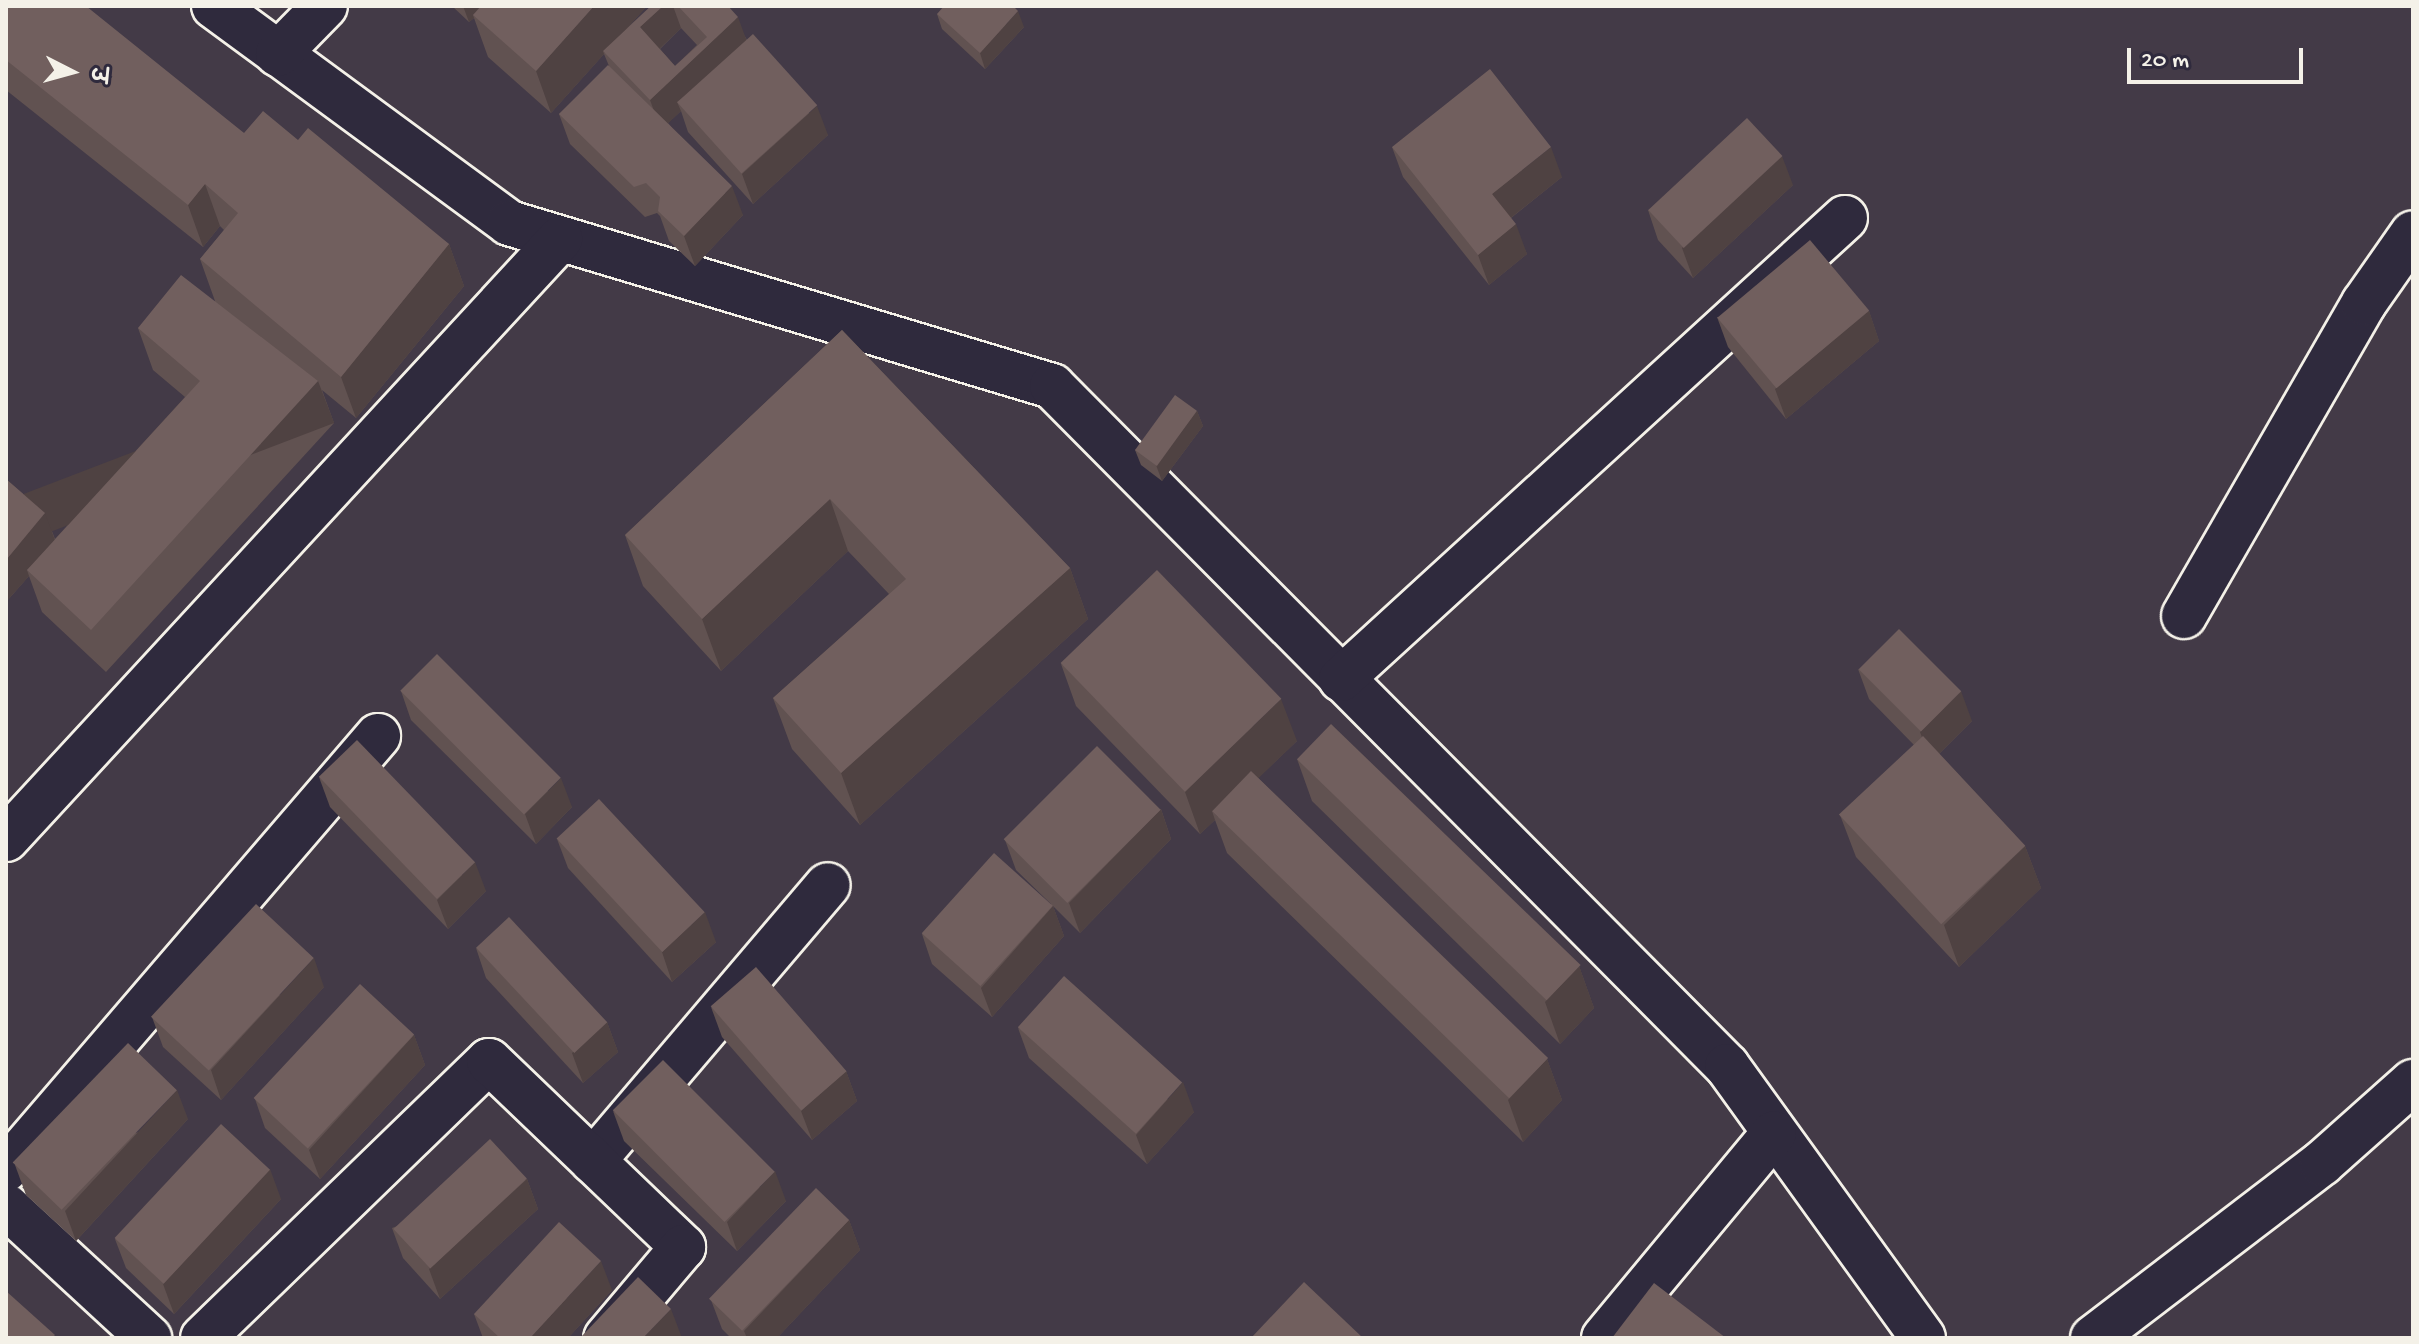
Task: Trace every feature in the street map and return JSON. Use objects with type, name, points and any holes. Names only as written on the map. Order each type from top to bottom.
[{"type":"street","points":[[214,6],[509,223],[1052,386],[1727,1066],[1923,1338]]},
{"type":"street","points":[[278,54],[325,6]]},
{"type":"street","points":[[1341,679],[1845,218]]},
{"type":"street","points":[[2184,616],[2364,303],[2413,233]]},
{"type":"street","points":[[6,839],[560,239]]},
{"type":"street","points":[[6,1169],[378,736]]},
{"type":"street","points":[[593,1161],[828,885]]},
{"type":"street","points":[[203,1338],[489,1061],[683,1247],[606,1338]]},
{"type":"street","points":[[2093,1338],[2322,1163],[2413,1082]]},
{"type":"street","points":[[1604,1338],[1774,1133]]},
{"type":"street","points":[[6,1206],[149,1338]]},
{"type":"building","points":[[6,6],[86,6],[244,133],[263,111],[298,140],[308,128],[449,244],[341,377],[200,259],[238,213],[205,184],[188,205],[6,60]]},
{"type":"building","points":[[481,6],[594,6],[536,71],[473,15]]},
{"type":"building","points":[[651,6],[663,6],[640,27],[675,66],[707,37],[678,6],[728,6],[738,17],[650,100],[603,51]]},
{"type":"building","points":[[944,6],[1013,6],[1018,11],[980,53],[937,14]]},
{"type":"building","points":[[753,34],[817,105],[741,174],[677,102]]},
{"type":"building","points":[[608,65],[732,186],[684,236],[658,211],[660,197],[646,183],[634,187],[559,114]]},
{"type":"building","points":[[1490,69],[1551,147],[1492,194],[1516,224],[1478,255],[1392,147]]},
{"type":"building","points":[[1747,118],[1782,156],[1684,248],[1648,210]]},
{"type":"building","points":[[1810,240],[1869,310],[1776,388],[1717,318]]},
{"type":"building","points":[[181,275],[318,381],[91,630],[27,570],[200,381],[138,328]]},
{"type":"building","points":[[842,330],[1070,568],[841,773],[773,698],[906,579],[830,499],[702,619],[625,535]]},
{"type":"building","points":[[1175,395],[1197,411],[1157,466],[1135,450]]},
{"type":"building","points":[[6,479],[45,513],[6,560]]},
{"type":"building","points":[[1157,570],[1281,699],[1185,792],[1061,663]]},
{"type":"building","points":[[1899,629],[1961,691],[1921,732],[1859,669]]},
{"type":"building","points":[[437,654],[561,778],[524,815],[400,691]]},
{"type":"building","points":[[1331,724],[1581,965],[1547,1000],[1297,759]]},
{"type":"building","points":[[1923,736],[2025,846],[1941,924],[1839,814]]},
{"type":"building","points":[[357,740],[475,862],[437,899],[319,777]]},
{"type":"building","points":[[1097,746],[1161,810],[1067,903],[1004,839]]},
{"type":"building","points":[[1251,771],[1548,1058],[1509,1098],[1212,811]]},
{"type":"building","points":[[599,799],[705,912],[662,952],[557,839]]},
{"type":"building","points":[[994,853],[1053,906],[980,986],[922,933]]},
{"type":"building","points":[[256,904],[314,958],[209,1071],[151,1017]]},
{"type":"building","points":[[509,917],[607,1022],[574,1053],[476,948]]},
{"type":"building","points":[[756,967],[847,1071],[801,1111],[711,1006]]},
{"type":"building","points":[[1064,976],[1182,1082],[1136,1134],[1018,1027]]},
{"type":"building","points":[[360,984],[414,1034],[308,1149],[254,1098]]},
{"type":"building","points":[[128,1043],[177,1090],[62,1210],[13,1162]]},
{"type":"building","points":[[663,1060],[775,1172],[725,1222],[613,1110]]},
{"type":"building","points":[[221,1124],[270,1170],[164,1284],[115,1238]]},
{"type":"building","points":[[490,1139],[527,1178],[430,1269],[393,1229]]},
{"type":"building","points":[[816,1188],[849,1220],[742,1331],[709,1299]]},
{"type":"building","points":[[559,1222],[601,1261],[530,1338],[500,1338],[474,1314]]},
{"type":"building","points":[[638,1277],[671,1309],[643,1338],[580,1338]]},
{"type":"building","points":[[1304,1282],[1363,1338],[1251,1338]]},
{"type":"building","points":[[1654,1283],[1726,1338],[1612,1338]]},
{"type":"building","points":[[6,1291],[55,1335],[52,1338],[6,1338]]}]
